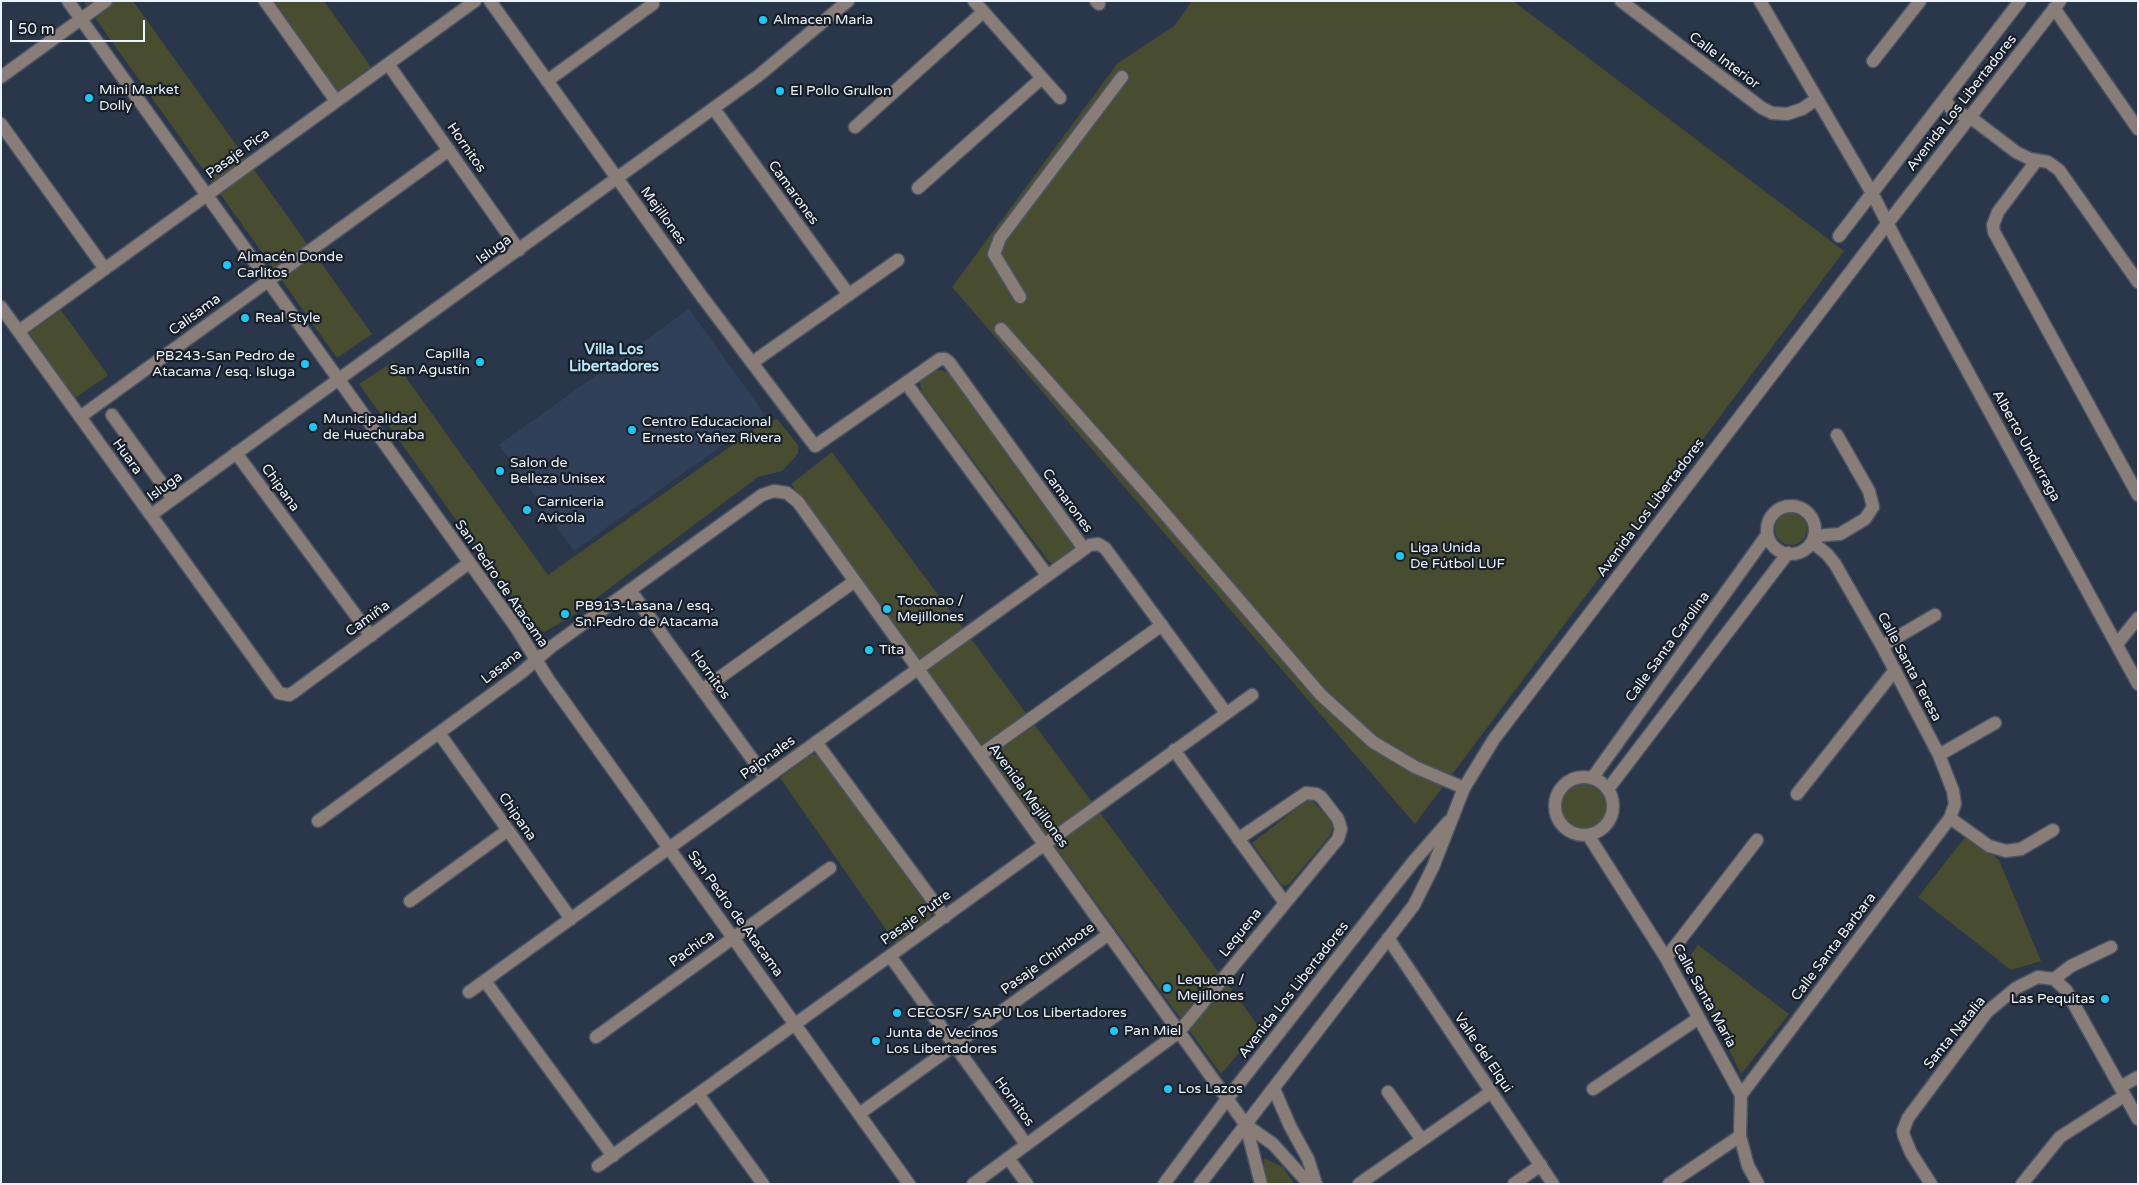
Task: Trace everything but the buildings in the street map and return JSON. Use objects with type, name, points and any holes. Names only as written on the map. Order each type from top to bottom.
[{"type":"street","name":"San Pedro de Atacama","points":[[68,1],[517,629],[536,660],[909,1184]]},
{"type":"street","points":[[1,77],[106,1]]},
{"type":"street","points":[[265,1],[336,102]]},
{"type":"street","name":"Pasaje Pica","points":[[19,331],[475,1]]},
{"type":"street","name":"Mejillones","points":[[490,1],[703,298],[816,446],[906,383]]},
{"type":"street","name":"Isluga","points":[[151,515],[714,109],[766,70],[848,1]]},
{"type":"street","points":[[974,1],[1060,98]]},
{"type":"street","name":"Calle Interior","points":[[1621,1],[1762,108],[1772,113],[1787,114],[1802,109],[1817,99]]},
{"type":"street","points":[[1760,1],[1872,193],[1887,224]]},
{"type":"street","points":[[1873,61],[1919,1]]},
{"type":"street","name":"Avenida Los Libertadores","points":[[1839,236],[2020,1]]},
{"type":"street","points":[[547,81],[653,4]]},
{"type":"street","points":[[2057,5],[2138,129]]},
{"type":"street","name":"Avenida Los Libertadores","points":[[1200,1184],[1414,905],[1443,843],[1464,788],[1494,739],[1887,224],[2057,5]]},
{"type":"street","points":[[855,127],[983,12]]},
{"type":"street","name":"Hornitos","points":[[388,64],[519,250]]},
{"type":"street","points":[[1020,297],[994,254],[1000,238],[1122,77]]},
{"type":"street","points":[[918,188],[1042,78]]},
{"type":"street","points":[[1945,99],[1953,112],[1970,117],[2016,152],[2048,162],[2059,170],[2138,282]]},
{"type":"street","name":"Camarones","points":[[714,109],[848,295]]},
{"type":"street","points":[[1,124],[105,269]]},
{"type":"street","name":"Calisama","points":[[80,417],[448,150]]},
{"type":"street","points":[[2037,160],[1998,212],[1993,225],[1994,232],[2138,495]]},
{"type":"street","name":"Alberto Undurraga","points":[[1887,224],[2138,684]]},
{"type":"street","points":[[753,362],[898,260]]},
{"type":"street","name":"Huara","points":[[1,307],[276,690],[284,695]]},
{"type":"street","points":[[1001,329],[1153,500],[1320,695],[1373,742],[1415,767],[1464,788]]},
{"type":"street","name":"Camarones","points":[[906,383],[940,359],[945,359],[949,362],[1084,549],[1094,544],[1105,548],[1226,713]]},
{"type":"street","points":[[906,383],[1047,575]]},
{"type":"street","points":[[112,415],[173,500]]},
{"type":"street","points":[[1813,539],[1813,522],[1809,514],[1796,506],[1788,506],[1774,512],[1767,527],[1767,535],[1774,547],[1788,553],[1802,551],[1813,539],[1840,534],[1865,519],[1873,506],[1869,491],[1837,434]]},
{"type":"street","name":"Chipana","points":[[236,454],[370,636]]},
{"type":"street","name":"Avenida Mejillones","points":[[781,491],[787,493],[798,502],[1246,1125]]},
{"type":"street","name":"Lasana","points":[[318,821],[439,733],[551,647],[762,495],[781,491]]},
{"type":"street","name":"Calle Santa Carolina","points":[[1593,778],[1767,535]]},
{"type":"street","name":"Calle Santa Teresa","points":[[1813,539],[1835,564],[1882,646],[1939,755],[1955,797],[1954,811],[1950,818]]},
{"type":"street","name":"Pajonales","points":[[469,992],[1084,549]]},
{"type":"street","points":[[1608,789],[1788,553]]},
{"type":"street","name":"Camiña","points":[[284,695],[294,692],[469,563]]},
{"type":"street","points":[[702,690],[855,581]]},
{"type":"street","name":"Hornitos","points":[[630,590],[766,778]]},
{"type":"street","points":[[1882,646],[1935,615]]},
{"type":"street","points":[[2117,644],[2138,618]]},
{"type":"street","points":[[980,755],[1162,625]]},
{"type":"street","points":[[1797,794],[1895,670]]},
{"type":"street","name":"Pasaje Putre","points":[[598,1166],[1252,695]]},
{"type":"street","points":[[1939,755],[1995,724]]},
{"type":"street","name":"Chipana","points":[[439,733],[571,919]]},
{"type":"street","points":[[816,742],[944,917]]},
{"type":"street","points":[[1174,750],[1285,903]]},
{"type":"street","points":[[1584,776],[1593,778],[1608,789],[1612,798],[1611,818],[1598,832],[1588,835],[1578,834],[1569,831],[1562,825],[1555,808],[1559,789],[1566,782],[1584,776]]},
{"type":"street","name":"Lequena","points":[[972,1184],[1179,1032],[1338,839],[1342,829],[1338,819],[1316,794],[1306,793],[1238,839]]},
{"type":"street","name":"Avenida Los Libertadores","points":[[1164,1184],[1227,1099],[1413,862],[1451,818]]},
{"type":"street","points":[[1950,818],[1989,846],[2006,851],[2021,849],[2053,830]]},
{"type":"street","name":"Calle Santa Barbara","points":[[1741,1095],[1950,818]]},
{"type":"street","points":[[410,901],[508,830]]},
{"type":"street","name":"Calle Santa María","points":[[1588,835],[1666,958],[1741,1095]]},
{"type":"street","points":[[1666,958],[1757,840]]},
{"type":"street","name":"Pachica","points":[[596,1037],[830,868]]},
{"type":"street","name":"Pasaje Chimbote","points":[[859,1114],[1109,934]]},
{"type":"street","name":"Valle del Elqui","points":[[1388,938],[1553,1184]]},
{"type":"street","points":[[2111,947],[2071,966],[2054,979],[2066,990],[2138,1119]]},
{"type":"street","name":"Hornitos","points":[[890,956],[1026,1144]]},
{"type":"street","name":"Santa Natalia","points":[[1931,1184],[1911,1153],[1904,1136],[1905,1124],[1908,1118],[1987,1012],[2016,988],[2029,981],[2038,977],[2054,979]]},
{"type":"street","points":[[485,981],[613,1156]]},
{"type":"street","points":[[1593,1090],[1699,1018]]},
{"type":"street","points":[[2022,1184],[2040,1159],[2060,1137],[2138,1077]]},
{"type":"street","points":[[1274,1089],[1290,1126],[1308,1159],[1316,1184]]},
{"type":"street","points":[[1388,1092],[1422,1140]]},
{"type":"street","points":[[1359,1184],[1491,1092]]},
{"type":"street","points":[[698,1094],[760,1183]]},
{"type":"street","points":[[1741,1095],[1740,1136],[1748,1166],[1758,1184]]},
{"type":"street","points":[[1246,1125],[1261,1184]]},
{"type":"street","points":[[1246,1125],[1273,1144],[1309,1184]]},
{"type":"street","points":[[1669,1184],[1740,1136]]},
{"type":"street","points":[[1008,1158],[1027,1184]]},
{"type":"street","points":[[1514,1184],[1541,1165]]},
{"type":"shaded area","name":"Centro Educacional Ernesto Yañez Rivera","points":[[689,309],[765,415],[574,551],[499,445]]},
{"type":"green space","points":[[83,1],[133,1],[372,334],[337,358]]},
{"type":"green space","points":[[268,1],[324,1],[371,67],[335,94]]},
{"type":"green space","name":"Liga Unida De Fútbol LUF","points":[[1192,1],[1513,1],[1844,251],[1415,824],[952,287],[1117,64],[1174,26]]},
{"type":"green space","points":[[61,310],[108,375],[75,398],[29,333]]},
{"type":"green space","points":[[394,361],[548,575],[765,422],[777,419],[798,445],[798,454],[782,471],[758,477],[571,617],[544,632],[531,625],[359,384]]},
{"type":"green space","points":[[931,370],[942,370],[953,376],[1074,544],[1074,550],[1055,564],[1049,562],[922,392],[920,384],[923,377]]},
{"type":"green space","points":[[832,452],[1260,1028],[1221,1074],[791,484]]},
{"type":"green space","points":[[1791,513],[1797,514],[1802,518],[1806,523],[1806,535],[1802,540],[1797,544],[1791,545],[1785,544],[1780,540],[1776,535],[1775,529],[1776,523],[1780,518],[1785,514]]},
{"type":"green space","points":[[812,754],[819,756],[932,911],[930,919],[896,944],[780,778]]},
{"type":"green space","points":[[1584,782],[1593,784],[1601,789],[1606,797],[1608,806],[1606,815],[1601,823],[1593,828],[1584,830],[1575,828],[1567,823],[1562,815],[1560,806],[1562,797],[1567,789],[1575,784]]},
{"type":"green space","points":[[1310,798],[1330,820],[1333,828],[1329,837],[1290,883],[1285,886],[1281,884],[1252,843]]},
{"type":"green space","points":[[1967,835],[1999,860],[2041,961],[2011,970],[1918,897]]},
{"type":"green space","points":[[1698,945],[1789,1014],[1741,1074],[1686,962]]},
{"type":"green space","points":[[1264,1158],[1283,1167],[1294,1184],[1265,1184]]},
{"type":"place","name":"Almacen Maria","points":[[763,20]]},
{"type":"place","name":"El Pollo Grullon","points":[[780,91]]},
{"type":"place","name":"Mini Market Dolly","points":[[89,98]]},
{"type":"place","name":"Almacén Donde Carlitos","points":[[227,265]]},
{"type":"place","name":"Real Style","points":[[245,318]]},
{"type":"place","name":"Capilla San Agustín","points":[[480,362]]},
{"type":"place","name":"PB243-San Pedro de Atacama / esq. Isluga","points":[[305,364]]},
{"type":"place","name":"Municipalidad de Huechuraba","points":[[313,427]]},
{"type":"place","name":"Centro Educacional Ernesto Yañez Rivera","points":[[632,430]]},
{"type":"place","name":"Salon de Belleza Unisex","points":[[500,471]]},
{"type":"place","name":"Carniceria Avicola","points":[[527,510]]},
{"type":"place","name":"Liga Unida De Fútbol LUF","points":[[1400,556]]},
{"type":"place","name":"Toconao / Mejillones","points":[[887,609]]},
{"type":"place","name":"PB913-Lasana / esq. Sn.Pedro de Atacama","points":[[565,614]]},
{"type":"place","name":"Tita","points":[[869,650]]},
{"type":"place","name":"Lequena / Mejillones","points":[[1167,988]]},
{"type":"place","name":"Las Pequitas","points":[[2105,999]]},
{"type":"place","name":"CECOSF/ SAPU Los Libertadores","points":[[897,1013]]},
{"type":"place","name":"Pan Miel","points":[[1114,1031]]},
{"type":"place","name":"Junta de Vecinos Los Libertadores","points":[[876,1041]]},
{"type":"place","name":"Los Lazos","points":[[1168,1089]]},
{"type":"district","name":"Villa Los Libertadores","points":[[614,358]]}]
